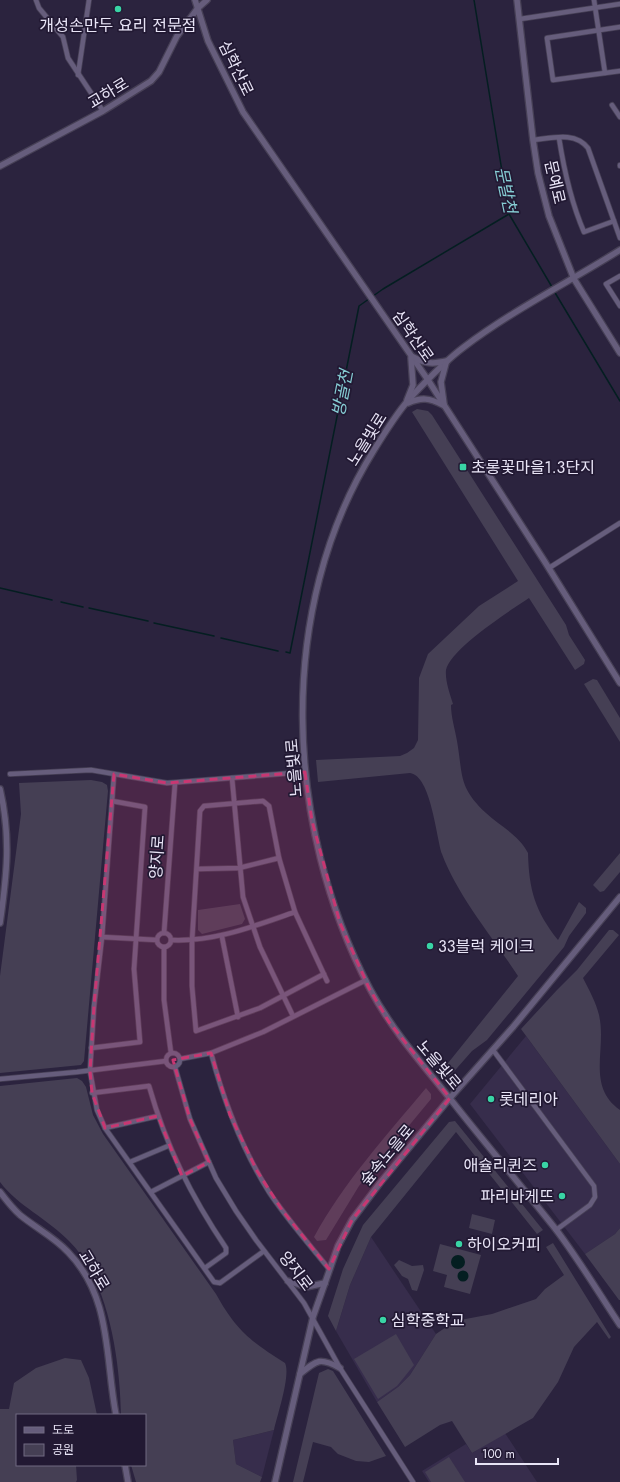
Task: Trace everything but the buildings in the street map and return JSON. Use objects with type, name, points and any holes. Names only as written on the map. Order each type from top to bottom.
[{"type":"street","points":[[36,0],[39,8],[63,37],[68,58],[104,111]]},
{"type":"street","points":[[78,74],[89,0]]},
{"type":"street","name":"심학산로","points":[[195,0],[208,41],[243,112],[428,380],[549,568],[620,683]]},
{"type":"street","name":"교하로","points":[[0,166],[104,111],[142,88],[159,72],[177,36],[198,8],[202,0]]},
{"type":"street","name":"교하로","points":[[198,8],[207,0]]},
{"type":"street","name":"문예로","points":[[517,0],[533,140],[538,173],[549,216],[574,279],[620,353]]},
{"type":"street","points":[[594,0],[605,73]]},
{"type":"street","points":[[520,19],[620,4]]},
{"type":"street","points":[[620,27],[547,38],[553,80],[620,71]]},
{"type":"street","points":[[612,105],[620,117]]},
{"type":"street","points":[[559,138],[567,184],[584,232],[614,221]]},
{"type":"street","points":[[533,140],[574,138],[580,140],[588,148],[620,238]]},
{"type":"street","name":"노을빛로","points":[[620,250],[492,328],[447,361],[406,404],[392,422],[357,479],[338,522],[325,563],[312,619],[304,696],[306,772],[312,821],[325,878],[340,923],[366,980],[389,1022],[400,1038],[556,1230],[620,1325]]},
{"type":"street","points":[[620,276],[606,284],[620,306]]},
{"type":"street","points":[[406,404],[418,398],[425,398],[444,406],[441,382],[447,361],[434,364],[423,362],[411,355]]},
{"type":"street","points":[[406,404],[413,385],[411,355]]},
{"type":"street","points":[[549,568],[620,523]]},
{"type":"street","points":[[10,774],[92,770],[175,783],[306,772]]},
{"type":"street","points":[[114,774],[101,928],[102,937],[96,978],[91,1048],[90,1071],[92,1093],[97,1110],[105,1128],[214,1282],[220,1283],[264,1251]]},
{"type":"street","points":[[232,778],[239,868],[243,897],[252,927],[293,1016]]},
{"type":"street","name":"양지로","points":[[164,933],[175,783]]},
{"type":"street","points":[[0,788],[8,830],[6,872],[0,923]]},
{"type":"street","points":[[91,1048],[140,1042],[134,969],[145,807],[112,801]]},
{"type":"street","points":[[324,974],[283,996],[238,1017],[196,1031],[192,986],[192,941],[200,811],[204,806],[263,801],[269,806],[279,858],[295,912],[324,974],[327,981]]},
{"type":"street","points":[[197,869],[239,868],[279,858]]},
{"type":"street","name":"숲속노을로","points":[[275,1482],[313,1317],[329,1269],[352,1220],[380,1183],[450,1098],[493,1050],[620,897]]},
{"type":"street","points":[[171,940],[192,941],[222,937],[295,912]]},
{"type":"street","points":[[157,940],[160,934],[164,933],[170,936],[171,940]]},
{"type":"street","points":[[102,937],[157,940]]},
{"type":"street","points":[[222,937],[238,1017]]},
{"type":"street","points":[[157,940],[159,945],[164,947]]},
{"type":"street","points":[[164,947],[169,944],[171,940]]},
{"type":"street","points":[[164,947],[164,1000],[171,1053]]},
{"type":"street","points":[[180,1059],[211,1053],[263,1032],[366,980]]},
{"type":"street","points":[[493,1050],[594,1186],[593,1202],[583,1212],[556,1230]]},
{"type":"street","points":[[171,1053],[176,1054],[180,1059]]},
{"type":"street","points":[[166,1061],[167,1056],[171,1053]]},
{"type":"street","points":[[211,1053],[230,1115],[257,1171],[282,1210],[329,1269]]},
{"type":"street","points":[[166,1061],[170,1067],[175,1067],[178,1065],[180,1059]]},
{"type":"street","points":[[0,1079],[90,1071],[166,1061]]},
{"type":"street","name":"양지로","points":[[175,1067],[190,1118],[209,1162],[236,1211],[313,1317],[340,1368],[413,1482]]},
{"type":"street","points":[[92,1093],[149,1086],[168,1146],[182,1176],[226,1248],[226,1253],[205,1268]]},
{"type":"street","points":[[105,1128],[158,1116]]},
{"type":"street","points":[[130,1162],[168,1146]]},
{"type":"street","points":[[151,1192],[209,1162]]},
{"type":"street","name":"교하로","points":[[0,1192],[19,1214],[57,1241],[69,1253],[80,1266],[95,1291],[102,1313],[110,1385],[116,1414]]},
{"type":"street","points":[[288,1281],[306,1287],[325,1282]]},
{"type":"street","points":[[300,1374],[316,1361],[328,1361],[340,1368]]},
{"type":"street","points":[[125,1466],[128,1482]]},
{"type":"highlighted area","points":[[305,772],[312,821],[340,923],[369,988],[389,1022],[450,1098],[352,1220],[329,1269],[282,1210],[257,1171],[230,1115],[211,1053],[173,1060],[190,1119],[209,1162],[182,1176],[158,1116],[105,1128],[92,1093],[90,1071],[94,1006],[114,774],[167,783]]},
{"type":"shaded area","points":[[526,1036],[620,1164],[620,1228],[615,1234],[585,1254],[470,1104]]},
{"type":"shaded area","name":"심학중학교","points":[[371,1237],[436,1334],[410,1375],[398,1387],[377,1402],[336,1331],[350,1285]]},
{"type":"shaded area","points":[[455,1255],[461,1255],[465,1259],[465,1265],[461,1269],[455,1269],[451,1265],[451,1259]]},
{"type":"shaded area","points":[[461,1271],[465,1271],[467,1272],[467,1280],[461,1281],[458,1278],[458,1274]]},
{"type":"shaded area","points":[[274,1430],[262,1477],[236,1464],[233,1440]]},
{"type":"shaded area","points":[[505,1433],[537,1482],[429,1482],[422,1471],[466,1444],[472,1453]]},
{"type":"green space","points":[[417,409],[428,411],[432,415],[566,625],[569,635],[585,660],[584,664],[575,670],[529,598],[469,641],[450,661],[446,670],[447,683],[453,704],[451,705],[452,714],[461,772],[470,796],[486,813],[520,841],[528,853],[530,878],[535,900],[544,919],[558,940],[579,902],[586,908],[586,913],[569,936],[564,947],[487,1040],[472,1051],[450,1076],[443,1077],[440,1073],[518,976],[466,901],[457,885],[442,854],[428,795],[423,784],[417,777],[410,773],[318,782],[316,760],[400,756],[414,748],[418,740],[419,678],[428,654],[479,606],[518,581],[412,412]]},
{"type":"green space","points":[[593,679],[597,680],[620,718],[620,742],[584,684]]},
{"type":"green space","points":[[91,780],[102,782],[107,785],[108,791],[84,1061],[81,1065],[0,1073],[0,976],[21,814],[19,783]]},
{"type":"green space","points":[[620,853],[620,872],[604,891],[600,892],[593,885]]},
{"type":"green space","points":[[240,904],[245,919],[242,924],[202,934],[198,930],[198,910]]},
{"type":"green space","points":[[609,930],[613,930],[619,935],[583,978],[599,1015],[601,1028],[600,1066],[604,1090],[610,1100],[620,1110],[620,1164],[521,1029],[577,970]]},
{"type":"green space","points":[[77,1078],[82,1081],[86,1087],[93,1115],[103,1134],[216,1294],[230,1317],[253,1341],[285,1363],[285,1386],[274,1430],[233,1440],[236,1464],[262,1477],[260,1482],[136,1482],[131,1466],[146,1466],[146,1414],[121,1414],[118,1371],[110,1322],[94,1277],[83,1257],[61,1233],[15,1198],[0,1182],[0,1086]]},
{"type":"green space","points":[[426,1088],[431,1094],[431,1099],[359,1186],[326,1240],[317,1241],[314,1237],[352,1178]]},
{"type":"green space","points":[[455,1121],[543,1230],[537,1234],[456,1132],[371,1237],[350,1285],[336,1331],[328,1316],[343,1269],[363,1225],[449,1122]]},
{"type":"green space","points":[[472,1214],[495,1220],[492,1234],[469,1228]]},
{"type":"green space","points":[[620,1228],[619,1300],[585,1254],[615,1234]]},
{"type":"green space","points":[[553,1243],[611,1337],[609,1339],[597,1322],[574,1347],[558,1382],[533,1418],[472,1453],[452,1421],[440,1425],[405,1447],[377,1402],[398,1387],[410,1375],[436,1334],[455,1321],[492,1314],[536,1299],[545,1289],[564,1275],[546,1247]]},
{"type":"green space","points":[[440,1244],[481,1255],[470,1294],[444,1287],[447,1275],[433,1271]]},
{"type":"green space","points":[[399,1260],[412,1266],[423,1265],[424,1270],[417,1291],[412,1290],[408,1279],[402,1276],[394,1265]]},
{"type":"green space","points":[[396,1334],[414,1365],[397,1386],[378,1399],[354,1359]]},
{"type":"green space","points":[[65,1358],[81,1360],[89,1378],[97,1414],[16,1414],[16,1466],[76,1466],[76,1482],[0,1482],[0,1409],[9,1409],[14,1383],[36,1368]]},
{"type":"green space","points":[[328,1369],[333,1371],[386,1456],[369,1462],[356,1461],[338,1454],[331,1447],[313,1442],[303,1482],[293,1482],[319,1373]]},
{"type":"green space","points":[[449,1457],[465,1482],[431,1482],[425,1472]]},
{"type":"waterway","name":"문발천","points":[[474,0],[509,214],[552,287]]},
{"type":"waterway","name":"방골천","points":[[286,652],[290,653],[359,306],[383,289],[509,214]]},
{"type":"waterway","name":"문발천","points":[[554,291],[620,401]]},
{"type":"waterway","points":[[0,588],[52,600]]},
{"type":"waterway","points":[[61,602],[83,607]]},
{"type":"waterway","points":[[89,608],[148,621]]},
{"type":"waterway","points":[[154,623],[214,636]]},
{"type":"waterway","points":[[221,638],[278,651]]},
{"type":"place","name":"개성손만두 요리 전문점","points":[[118,9]]},
{"type":"place","name":"초롱꽃마을1.3단지","points":[[463,467]]},
{"type":"place","name":"33블럭 케이크","points":[[430,946]]},
{"type":"place","name":"롯데리아","points":[[491,1099]]},
{"type":"place","name":"애슐리퀸즈","points":[[545,1165]]},
{"type":"place","name":"파리바게뜨","points":[[562,1196]]},
{"type":"place","name":"하이오커피","points":[[459,1244]]},
{"type":"place","name":"심학중학교","points":[[383,1320]]}]
